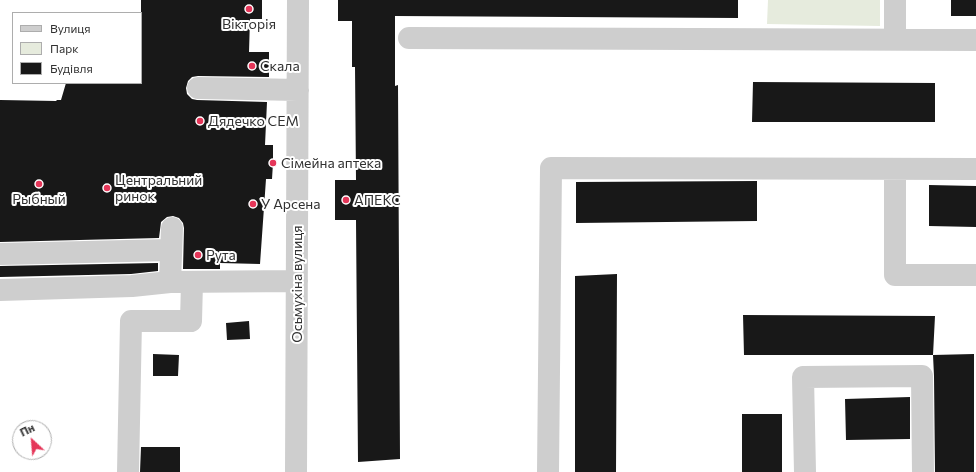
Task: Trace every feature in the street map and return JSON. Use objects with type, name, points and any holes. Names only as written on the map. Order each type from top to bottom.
[{"type":"street","name":"Осьмухіна вулиця","points":[[296,472],[298,0]]},
{"type":"street","points":[[895,0],[895,40]]},
{"type":"street","points":[[409,38],[976,40]]},
{"type":"street","points":[[198,88],[298,90]]},
{"type":"street","points":[[548,472],[551,168],[976,169]]},
{"type":"street","points":[[895,169],[895,275],[976,275]]},
{"type":"street","points":[[170,282],[172,228]]},
{"type":"street","points":[[0,254],[170,250]]},
{"type":"street","points":[[0,290],[132,286],[170,282],[297,281]]},
{"type":"street","points":[[128,472],[131,321],[191,321],[192,282]]},
{"type":"street","points":[[805,472],[803,377],[914,376],[922,376],[923,472]]},
{"type":"green space","points":[[768,0],[880,0],[880,26],[767,24]]},
{"type":"building","name":"Центральний ринок","points":[[141,0],[262,0],[262,19],[250,19],[249,52],[269,52],[269,77],[198,76],[192,77],[188,81],[186,88],[187,94],[192,99],[197,100],[267,102],[265,145],[273,145],[273,163],[272,179],[266,179],[260,264],[220,263],[220,269],[183,269],[184,228],[183,223],[179,218],[173,216],[167,217],[161,222],[159,238],[0,242],[0,100],[61,100],[66,84],[142,84]]},
{"type":"building","points":[[338,0],[738,0],[738,18],[395,16],[395,86],[398,85],[400,459],[358,462],[356,220],[335,220],[335,180],[356,180],[355,67],[352,67],[352,21],[338,21]]},
{"type":"building","points":[[951,0],[976,0],[976,16],[951,16]]},
{"type":"building","points":[[753,82],[935,83],[935,122],[752,122]]},
{"type":"building","points":[[757,181],[757,221],[576,223],[576,182]]},
{"type":"building","points":[[929,185],[976,186],[976,227],[929,226]]},
{"type":"building","points":[[158,263],[158,271],[131,274],[0,277],[0,266]]},
{"type":"building","points":[[617,274],[616,472],[575,472],[575,276]]},
{"type":"building","points":[[743,315],[935,316],[933,355],[744,355]]},
{"type":"building","points":[[249,321],[250,339],[227,340],[226,323]]},
{"type":"building","points":[[153,354],[179,355],[178,376],[153,376]]},
{"type":"building","points":[[974,354],[974,472],[935,472],[933,355]]},
{"type":"building","points":[[910,397],[910,439],[846,440],[845,399]]},
{"type":"building","points":[[742,414],[782,414],[782,472],[742,472]]},
{"type":"building","points":[[141,447],[180,447],[180,472],[140,472]]},
{"type":"place","name":"Вікторія","points":[[249,9]]},
{"type":"place","name":"Скала","points":[[252,66]]},
{"type":"place","name":"Дядечко СЕМ","points":[[200,121]]},
{"type":"place","name":"Сімейна аптека","points":[[273,163]]},
{"type":"place","name":"Рыбный","points":[[39,184]]},
{"type":"place","name":"Центральний ринок","points":[[107,188]]},
{"type":"place","name":"АПЕКС","points":[[346,200]]},
{"type":"place","name":"У Арсена","points":[[253,204]]},
{"type":"place","name":"Рута","points":[[198,255]]}]
